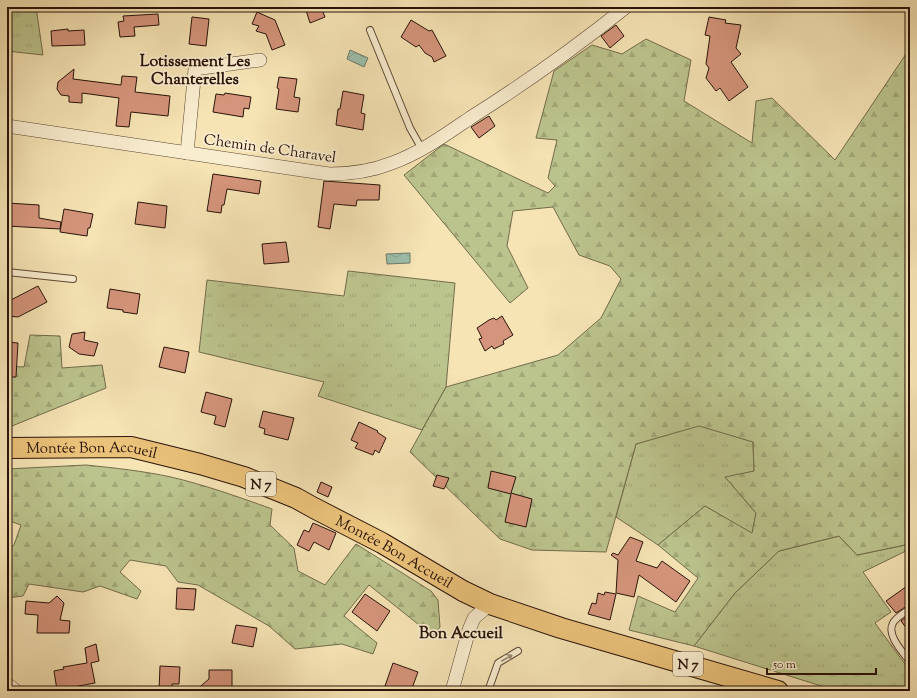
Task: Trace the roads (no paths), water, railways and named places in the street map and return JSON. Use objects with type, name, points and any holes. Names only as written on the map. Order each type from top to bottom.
[{"type":"main road","name":"Montée Bon Accueil","points":[[7,448],[130,447],[200,464],[244,477],[296,498],[382,543],[463,591],[490,604],[561,628],[778,691]]},
{"type":"street","name":"Chemin de Charavel","points":[[7,126],[329,174],[344,174],[377,168],[390,164],[422,149],[537,74],[626,7]]},
{"type":"street","points":[[187,153],[195,69],[260,60]]},
{"type":"street","points":[[452,691],[469,630],[474,618],[490,604]]},
{"type":"street","points":[[7,684],[16,691]]},
{"type":"lane","points":[[370,30],[410,128],[422,149]]},
{"type":"lane","points":[[7,272],[73,279]]},
{"type":"lane","points":[[910,608],[894,622],[891,628],[891,636],[910,662]]},
{"type":"lane","points":[[488,691],[498,663],[518,651]]},
{"type":"water","points":[[350,50],[368,58],[364,67],[347,59]]},
{"type":"water","points":[[410,253],[410,263],[387,264],[386,254]]},
{"type":"district","name":"Lotissement Les Chanterelles","points":[[195,69]]},
{"type":"district","name":"Bon Accueil","points":[[461,632]]}]
